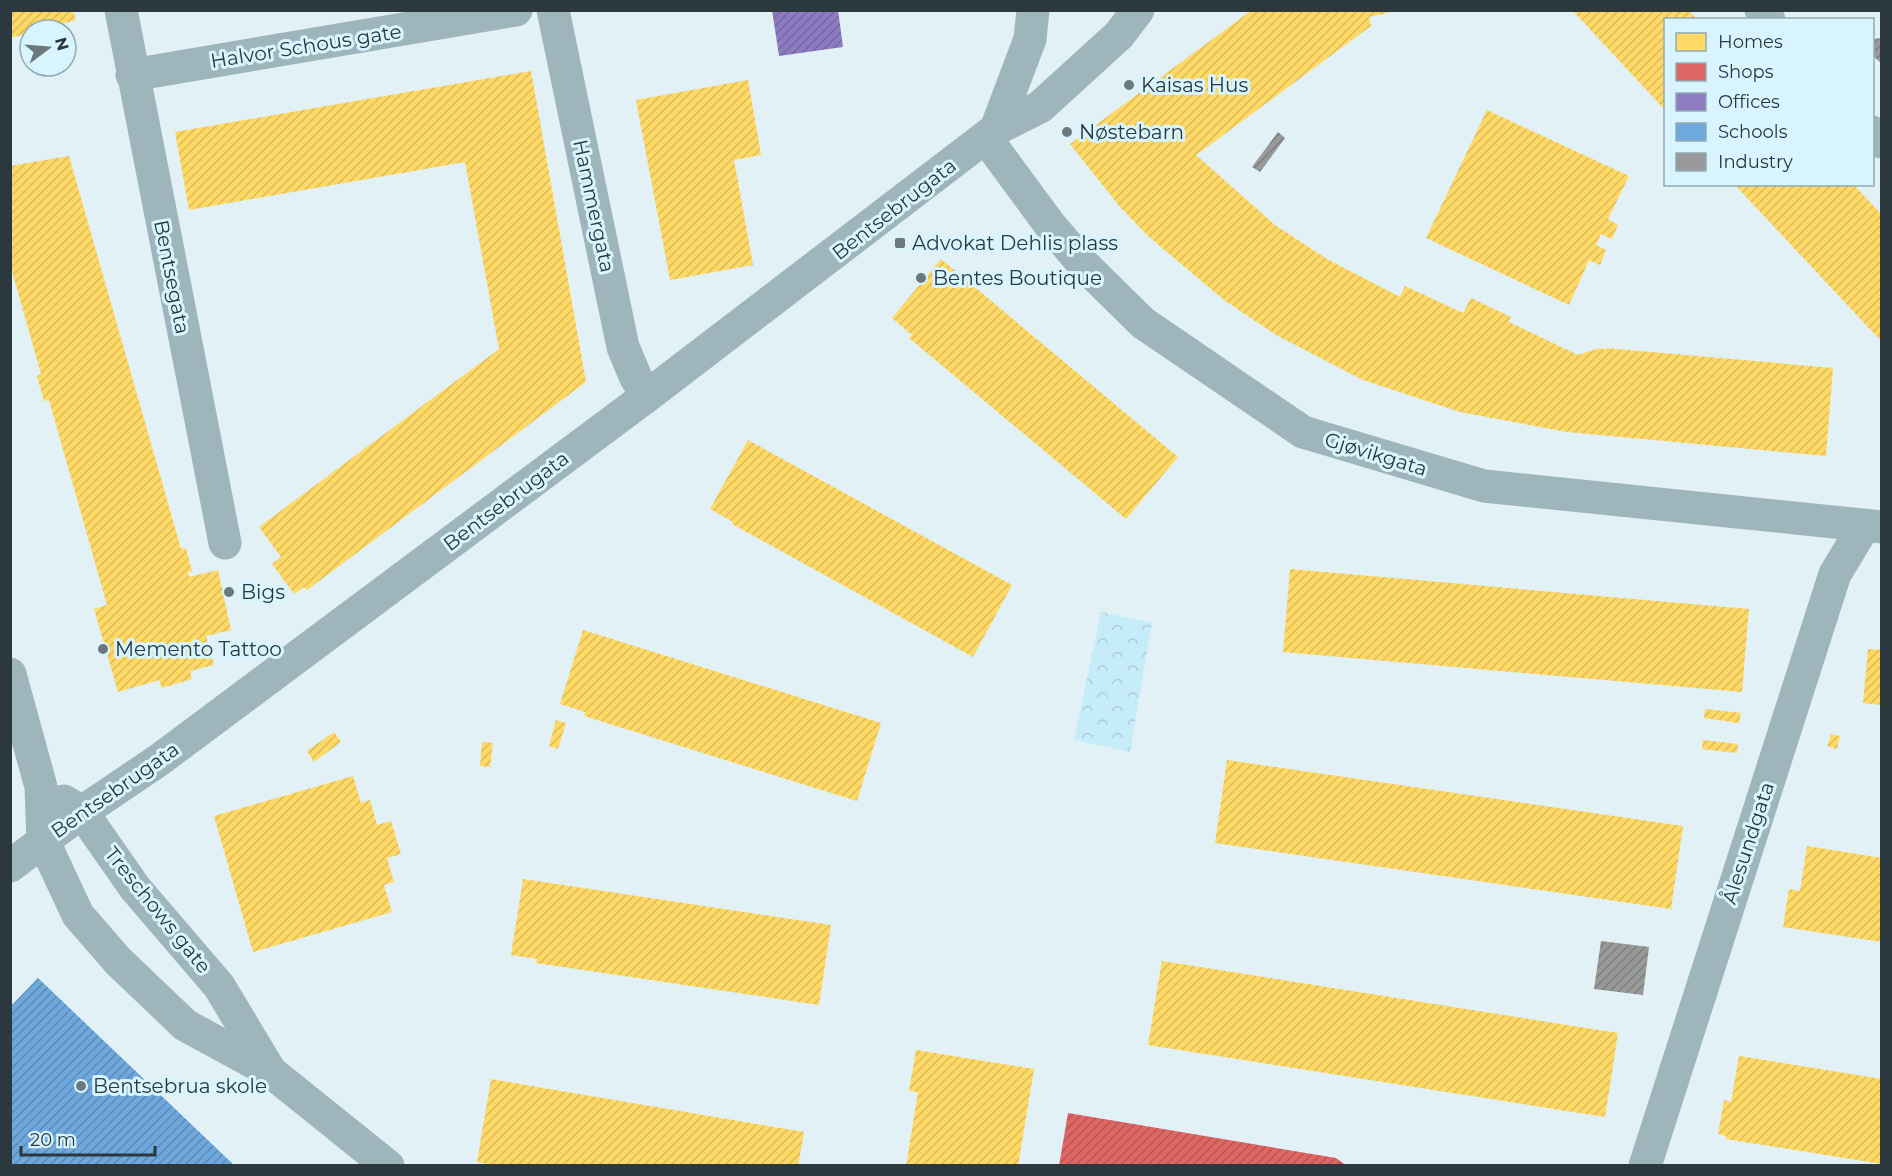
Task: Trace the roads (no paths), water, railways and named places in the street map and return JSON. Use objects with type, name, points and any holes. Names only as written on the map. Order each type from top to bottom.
[{"type":"street","name":"Bentsegata","points":[[121,10],[225,543]]},
{"type":"street","name":"Halvor Schous gate","points":[[132,75],[516,10]]},
{"type":"street","name":"Hammergata","points":[[553,10],[623,347],[636,378],[647,396]]},
{"type":"street","points":[[991,134],[1028,47],[1033,10]]},
{"type":"street","name":"Bentsebrugata","points":[[10,866],[82,812],[159,760],[647,396],[991,134],[1040,107],[1119,35],[1138,10]]},
{"type":"street","name":"Gjøvikgata","points":[[991,134],[1050,225],[1083,264],[1143,323],[1303,432],[1484,486],[1872,527]]},
{"type":"street","name":"Ålesundgata","points":[[1645,1166],[1836,574],[1872,527]]},
{"type":"street","points":[[10,674],[41,787]]},
{"type":"street","name":"Treschows gate","points":[[41,787],[82,812],[135,888],[219,986],[271,1072]]},
{"type":"street","name":"Treschows gate","points":[[41,787],[43,840],[78,915],[118,961],[185,1025],[271,1072],[388,1166]]},
{"type":"place","name":"Kaisas Hus","points":[[1129,85]]},
{"type":"place","name":"Nøstebarn","points":[[1067,132]]},
{"type":"place","name":"Advokat Dehlis plass","points":[[900,243]]},
{"type":"place","name":"Bentes Boutique","points":[[921,278]]},
{"type":"place","name":"Bigs","points":[[229,592]]},
{"type":"place","name":"Memento Tattoo","points":[[103,649]]},
{"type":"place","name":"Bentsebrua skole","points":[[81,1086]]}]
